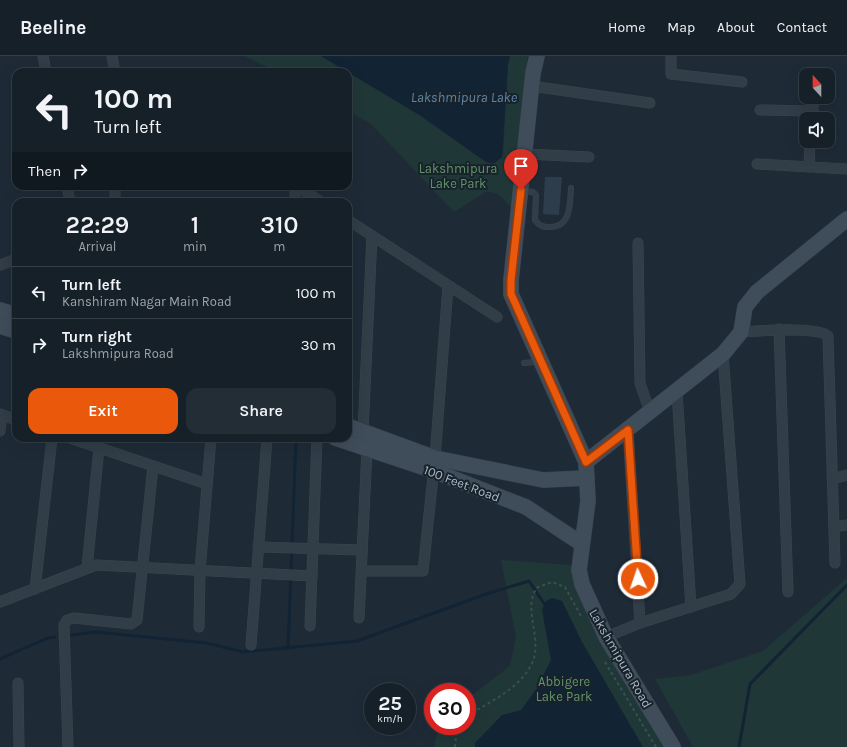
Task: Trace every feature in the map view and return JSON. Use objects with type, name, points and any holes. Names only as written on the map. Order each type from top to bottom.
[{"type":"street","points":[[43,56],[45,68]]},
{"type":"street","points":[[112,56],[114,68]]},
{"type":"street","name":"Lakshmipura Road","points":[[536,56],[524,154],[511,280],[511,294],[586,462],[588,501],[579,570],[582,584],[606,637],[673,747]]},
{"type":"street","points":[[671,56],[670,74],[742,82]]},
{"type":"street","points":[[532,86],[650,103]]},
{"type":"street","points":[[760,110],[799,114]]},
{"type":"street","points":[[809,167],[810,148]]},
{"type":"street","points":[[524,154],[589,157]]},
{"type":"street","points":[[757,164],[847,169]]},
{"type":"street","points":[[302,190],[315,198]]},
{"type":"street","points":[[586,462],[677,392],[723,354],[741,332],[745,307],[757,292],[847,219]]},
{"type":"street","points":[[352,223],[497,317]]},
{"type":"street","points":[[363,431],[372,236]]},
{"type":"street","points":[[638,244],[640,383],[650,412]]},
{"type":"street","points":[[0,264],[12,260]]},
{"type":"street","points":[[362,571],[423,571],[435,465],[448,286]]},
{"type":"street","points":[[0,310],[12,314]]},
{"type":"street","points":[[0,326],[12,330]]},
{"type":"street","points":[[741,332],[780,329],[822,332],[828,336],[835,563]]},
{"type":"street","points":[[780,329],[788,592]]},
{"type":"street","points":[[606,637],[640,623],[732,594],[740,584],[723,354]]},
{"type":"street","points":[[677,392],[691,607]]},
{"type":"street","points":[[0,430],[1,415],[12,419]]},
{"type":"street","name":"100 Feet Road","points":[[352,427],[363,431],[526,507],[582,544]]},
{"type":"street","points":[[628,430],[640,623]]},
{"type":"street","points":[[35,589],[52,442]]},
{"type":"street","points":[[82,442],[207,484]]},
{"type":"street","points":[[199,627],[200,572],[211,442]]},
{"type":"street","points":[[251,645],[267,442]]},
{"type":"street","points":[[310,626],[317,442]]},
{"type":"street","name":"100 Feet Road","points":[[347,442],[367,449],[435,465],[543,480],[587,478]]},
{"type":"street","points":[[88,568],[99,448]]},
{"type":"street","points":[[360,618],[367,449]]},
{"type":"street","points":[[68,747],[64,625],[67,620],[74,618],[131,624],[136,622],[138,618],[153,466]]},
{"type":"street","points":[[832,479],[847,475]]},
{"type":"street","points":[[834,527],[847,525]]},
{"type":"street","points":[[258,547],[362,550]]},
{"type":"street","points":[[0,602],[96,565],[200,572],[312,576]]},
{"type":"street","points":[[18,683],[19,747]]},
{"type":"lane","points":[[521,190],[533,192],[536,195],[535,220],[537,223],[543,227],[553,228],[564,223],[569,215],[571,188]]},
{"type":"lane","points":[[524,363],[536,362],[543,367]]},
{"type":"path","points":[[476,710],[514,687],[530,667],[536,654],[534,622],[530,601],[534,591],[542,584],[552,582],[565,587],[571,595]]},
{"type":"path","points":[[455,747],[457,735]]},
{"type":"green space","points":[[244,56],[321,56],[341,68],[269,68]]},
{"type":"green space","name":"Lakshmipura Lake Park","points":[[510,56],[528,56],[511,207],[498,194],[487,191],[454,212],[371,124],[352,113],[352,74],[421,116],[486,162],[494,163],[498,161],[503,154],[508,64]]},
{"type":"green space","name":"Abbigere Lake Park","points":[[501,560],[572,565],[579,595],[626,682],[666,747],[434,747],[437,735],[476,735],[476,692],[510,666],[516,637]]},
{"type":"green space","points":[[847,578],[847,747],[693,747],[655,679],[691,675],[763,651]]},
{"type":"water","name":"Lakshmipura Lake","points":[[321,56],[510,56],[508,64],[502,157],[494,163],[486,162],[421,116],[352,75],[352,68],[341,68]]},
{"type":"water","points":[[552,598],[562,601],[582,642],[643,747],[475,747],[475,743],[502,715],[521,710],[537,688],[551,660],[542,610],[546,601]]},
{"type":"building","points":[[545,177],[562,177],[559,215],[543,214]]},
{"type":"waterway","points":[[288,648],[296,442]]},
{"type":"waterway","points":[[72,635],[95,632],[207,643],[243,652],[357,641],[489,593],[529,581],[545,605]]},
{"type":"waterway","points":[[739,747],[750,684],[847,585]]},
{"type":"waterway","points":[[0,659],[48,638],[55,637]]},
{"type":"route","points":[[521,190],[511,280],[511,294],[586,462],[628,430],[638,579]]}]
